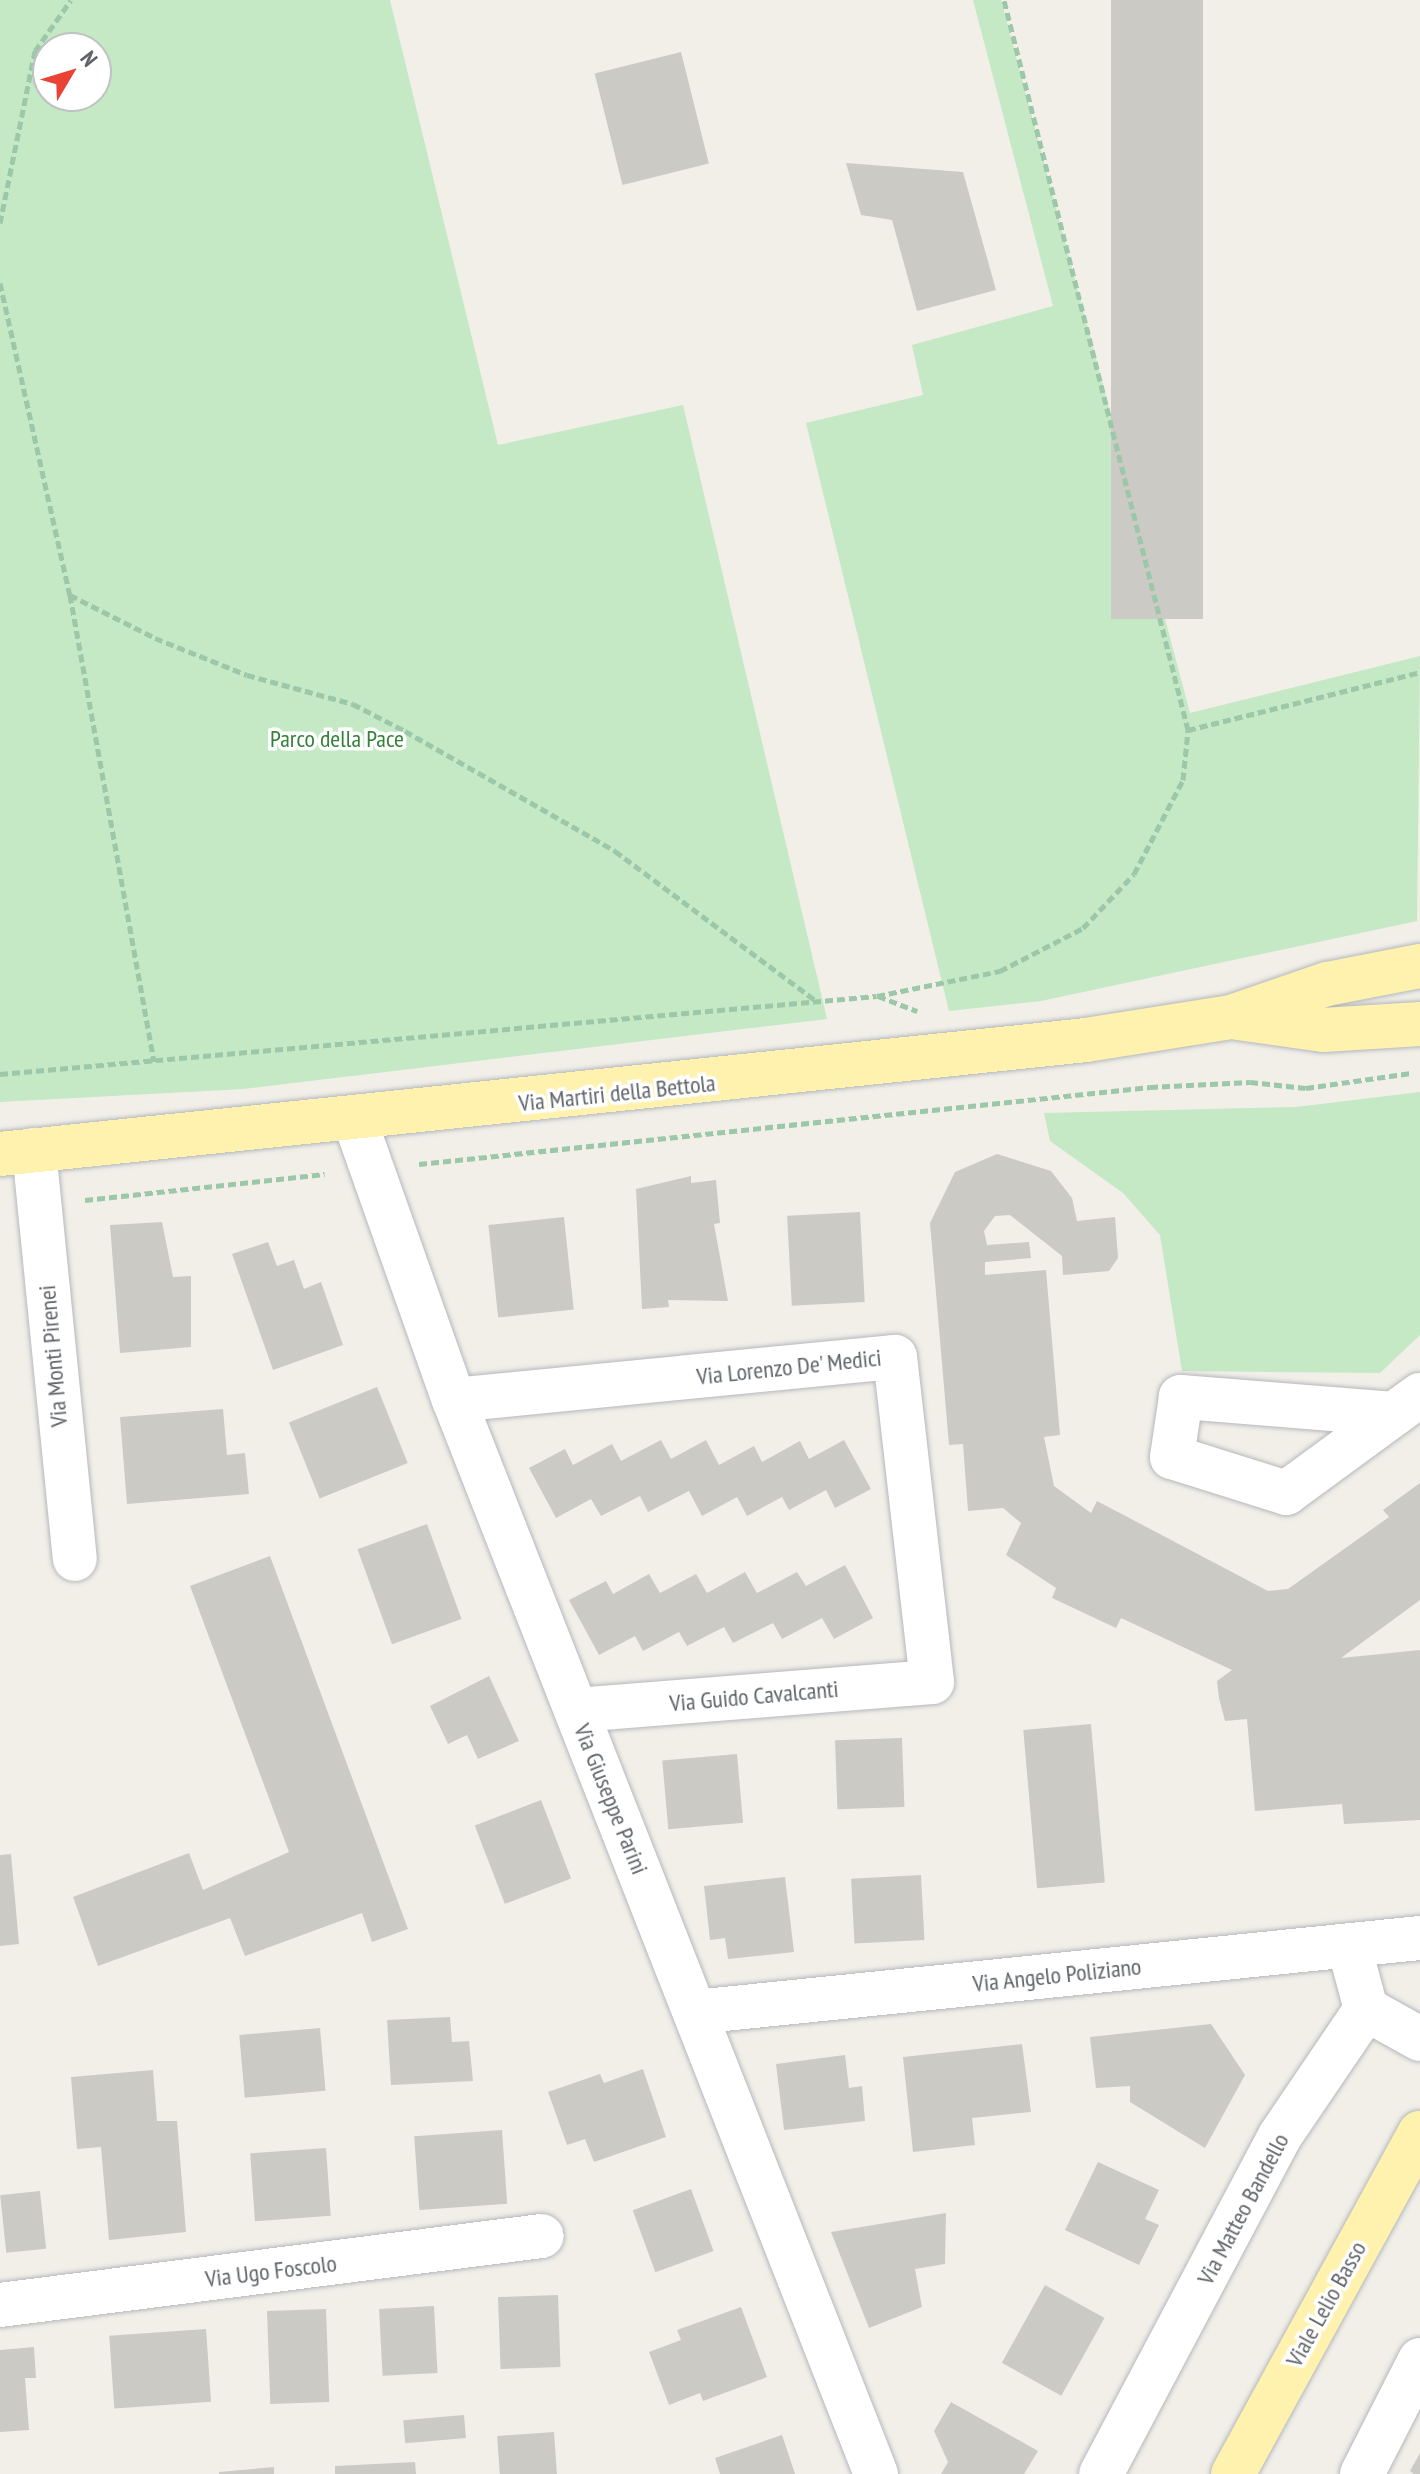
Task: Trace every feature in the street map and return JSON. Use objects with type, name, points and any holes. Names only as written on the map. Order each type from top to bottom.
[{"type":"main road","name":"Via Martiri della Bettola","points":[[17,1152],[355,1121],[1040,1046],[1231,1017],[1327,984],[1420,966]]},
{"type":"main road","name":"Via Martiri della Bettola","points":[[1231,1017],[1323,1030],[1420,1024]]},
{"type":"main road","name":"Viale Lelio Basso","points":[[1233,2474],[1420,2133]]},
{"type":"street","name":"Via Giuseppe Parini","points":[[355,1121],[454,1400],[876,2474]]},
{"type":"street","name":"Via Monti Pirenei","points":[[17,1152],[39,1205],[75,1559]]},
{"type":"street","name":"Via Lorenzo De' Medici","points":[[454,1400],[895,1357],[932,1682]]},
{"type":"street","name":"Via Guido Cavalcanti","points":[[576,1710],[932,1682]]},
{"type":"street","name":"Via Angelo Poliziano","points":[[695,2012],[1420,1938]]},
{"type":"street","points":[[1349,1946],[1366,2009],[1420,2039]]},
{"type":"street","name":"Via Matteo Bandello","points":[[1101,2474],[1280,2136],[1366,2009]]},
{"type":"street","name":"Via Ugo Foscolo","points":[[0,2305],[542,2236]]},
{"type":"street","points":[[1362,2474],[1420,2360]]},
{"type":"path","points":[[0,223],[35,51],[71,0]]},
{"type":"path","points":[[0,1074],[877,996],[1000,971],[1083,928],[1134,874],[1183,780],[1188,730],[1004,0]]},
{"type":"path","points":[[0,283],[70,595],[154,1062]]},
{"type":"path","points":[[70,595],[155,638],[247,675],[353,704],[405,731],[615,851],[815,1000]]},
{"type":"path","points":[[1188,730],[1420,672]]},
{"type":"path","points":[[39,1205],[1150,1087],[1250,1082],[1306,1088],[1420,1072]]},
{"type":"green space","name":"Parco della Pace","points":[[0,0],[390,0],[498,445],[683,405],[827,1019],[243,1089],[0,1102]]},
{"type":"green space","points":[[973,0],[1001,0],[1190,713],[1420,656],[1417,921],[1041,1001],[949,1011],[806,423],[923,395],[912,345],[1053,306]]},
{"type":"green space","points":[[1420,1092],[1420,1335],[1380,1373],[1182,1371],[1160,1235],[1123,1193],[1050,1141],[1044,1113],[1296,1107]]},
{"type":"building","points":[[1111,0],[1203,0],[1203,619],[1111,619]]},
{"type":"building","points":[[681,52],[709,164],[622,185],[595,74]]},
{"type":"building","points":[[846,163],[963,172],[996,290],[917,311],[892,220],[861,215]]},
{"type":"building","points":[[997,1154],[1051,1171],[1072,1198],[1077,1221],[1115,1217],[1118,1258],[1109,1271],[1063,1275],[1062,1256],[1010,1215],[995,1216],[984,1231],[987,1245],[1029,1242],[1031,1258],[985,1262],[985,1275],[1046,1270],[1060,1435],[1044,1437],[1054,1486],[1091,1513],[1097,1501],[1268,1591],[1288,1589],[1389,1517],[1383,1510],[1420,1483],[1420,1600],[1341,1658],[1420,1650],[1420,1820],[1344,1824],[1342,1804],[1255,1811],[1247,1719],[1225,1721],[1219,1698],[1217,1681],[1232,1670],[1121,1618],[1116,1628],[1052,1598],[1056,1588],[1006,1555],[1021,1523],[1003,1508],[968,1511],[963,1444],[949,1445],[930,1223],[955,1172]]},
{"type":"building","points":[[691,1176],[691,1183],[716,1180],[720,1223],[714,1224],[728,1301],[668,1300],[669,1307],[642,1309],[636,1189]]},
{"type":"building","points":[[860,1212],[865,1302],[792,1306],[787,1216]]},
{"type":"building","points":[[564,1217],[574,1309],[498,1317],[488,1225]]},
{"type":"building","points":[[162,1222],[173,1277],[191,1276],[191,1347],[120,1353],[110,1225]]},
{"type":"building","points":[[268,1242],[277,1266],[294,1260],[304,1289],[321,1282],[343,1345],[273,1370],[232,1254]]},
{"type":"building","points":[[377,1387],[408,1463],[320,1499],[289,1423]]},
{"type":"building","points":[[223,1409],[227,1455],[245,1453],[249,1494],[127,1504],[120,1417]]},
{"type":"building","points":[[661,1440],[671,1459],[706,1440],[719,1465],[754,1446],[762,1462],[800,1441],[809,1459],[844,1440],[871,1489],[835,1508],[826,1490],[789,1510],[782,1497],[747,1516],[737,1497],[702,1516],[689,1491],[648,1512],[640,1496],[601,1516],[591,1499],[556,1518],[529,1468],[565,1449],[573,1465],[612,1444],[621,1461]]},
{"type":"building","points":[[427,1524],[462,1619],[392,1644],[357,1549]]},
{"type":"building","points":[[270,1556],[408,1929],[372,1942],[362,1913],[245,1956],[230,1918],[98,1966],[73,1897],[189,1853],[203,1890],[289,1852],[190,1586]]},
{"type":"building","points":[[845,1565],[873,1618],[834,1639],[822,1618],[782,1639],[773,1623],[733,1643],[724,1627],[687,1646],[679,1632],[643,1651],[635,1636],[599,1655],[569,1600],[606,1581],[613,1594],[649,1574],[660,1593],[696,1574],[707,1593],[745,1572],[757,1593],[797,1572],[806,1586]]},
{"type":"building","points":[[489,1676],[519,1741],[478,1759],[467,1735],[448,1744],[430,1706]]},
{"type":"building","points":[[1091,1724],[1105,1882],[1037,1888],[1023,1730]]},
{"type":"building","points":[[902,1738],[904,1807],[837,1809],[835,1740]]},
{"type":"building","points":[[737,1754],[743,1823],[668,1829],[662,1761]]},
{"type":"building","points":[[541,1800],[571,1878],[505,1904],[475,1825]]},
{"type":"building","points":[[11,1854],[19,1944],[0,1946],[0,1855]]},
{"type":"building","points":[[921,1875],[924,1940],[854,1944],[851,1879]]},
{"type":"building","points":[[785,1877],[794,1952],[728,1959],[725,1938],[710,1940],[704,1886]]},
{"type":"building","points":[[450,2017],[452,2042],[469,2041],[473,2081],[391,2085],[387,2020]]},
{"type":"building","points":[[1211,2024],[1245,2075],[1205,2148],[1130,2102],[1130,2086],[1096,2088],[1090,2037]]},
{"type":"building","points":[[320,2028],[325,2091],[245,2098],[239,2035]]},
{"type":"building","points":[[1022,2044],[1031,2112],[972,2118],[975,2145],[913,2152],[903,2057]]},
{"type":"building","points":[[845,2055],[849,2088],[862,2086],[865,2121],[784,2130],[776,2064]]},
{"type":"building","points":[[643,2069],[666,2137],[594,2162],[585,2139],[567,2145],[548,2092],[600,2074],[604,2083]]},
{"type":"building","points":[[153,2070],[157,2121],[177,2121],[186,2232],[109,2240],[101,2147],[77,2149],[71,2077]]},
{"type":"building","points":[[502,2130],[507,2204],[419,2210],[414,2136]]},
{"type":"building","points":[[326,2148],[331,2216],[255,2221],[250,2153]]},
{"type":"building","points":[[1098,2162],[1159,2190],[1145,2219],[1159,2225],[1139,2265],[1065,2230]]},
{"type":"building","points":[[691,2189],[714,2251],[655,2272],[633,2210]]},
{"type":"building","points":[[40,2191],[46,2249],[6,2253],[0,2195]]},
{"type":"building","points":[[946,2213],[945,2264],[915,2269],[922,2307],[869,2328],[831,2232]]},
{"type":"building","points":[[1045,2285],[1104,2318],[1061,2396],[1002,2363]]},
{"type":"building","points":[[558,2295],[561,2367],[501,2369],[498,2297]]},
{"type":"building","points":[[434,2306],[438,2373],[383,2376],[379,2309]]},
{"type":"building","points":[[741,2307],[767,2377],[703,2401],[700,2393],[669,2405],[649,2352],[681,2340],[677,2330]]},
{"type":"building","points":[[326,2309],[329,2402],[270,2404],[267,2311]]},
{"type":"building","points":[[206,2329],[211,2402],[114,2409],[109,2336]]},
{"type":"building","points":[[34,2347],[36,2378],[25,2378],[29,2430],[0,2432],[0,2350]]},
{"type":"building","points":[[951,2402],[1038,2451],[1024,2474],[941,2474],[948,2462],[934,2431]]},
{"type":"building","points":[[464,2415],[466,2438],[405,2443],[403,2420]]},
{"type":"building","points":[[554,2432],[557,2474],[500,2474],[497,2436]]},
{"type":"building","points":[[782,2435],[795,2474],[720,2474],[715,2458]]},
{"type":"building","points":[[1420,2453],[1420,2474],[1414,2474],[1410,2471]]},
{"type":"building","points":[[415,2462],[416,2474],[335,2474],[335,2466]]},
{"type":"building","points":[[274,2467],[274,2474],[219,2474],[219,2472]]}]
